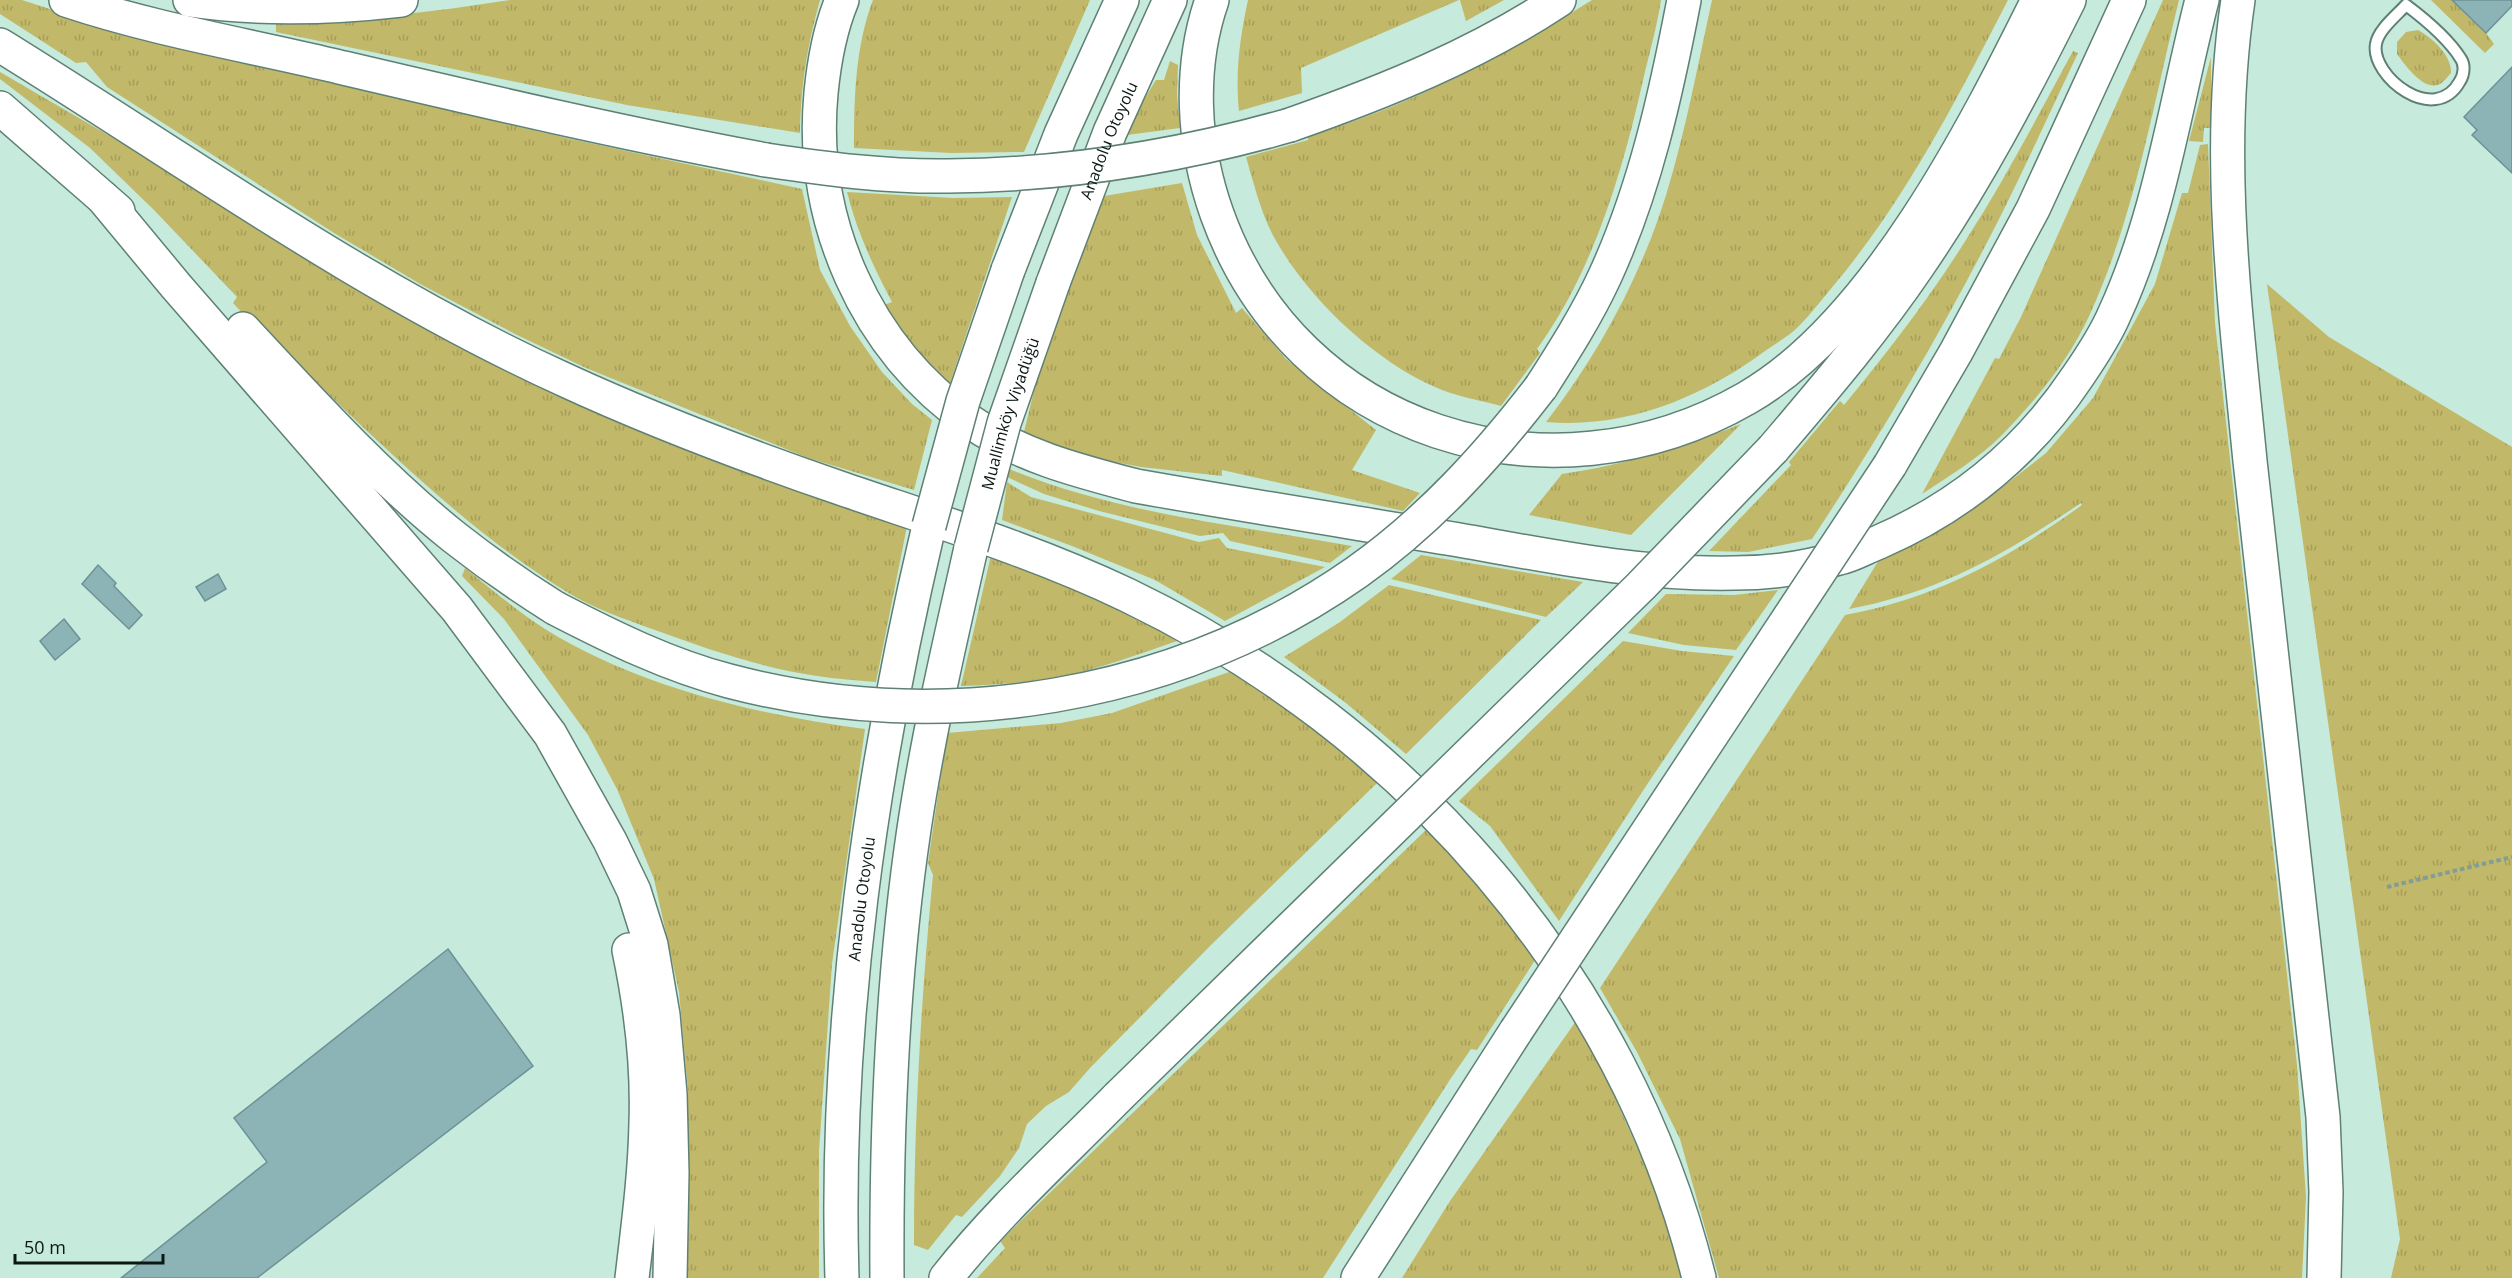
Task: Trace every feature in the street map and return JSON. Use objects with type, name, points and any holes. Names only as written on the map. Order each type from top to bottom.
[{"type":"highway","points":[[66,0],[129,20],[692,146],[766,160],[838,170],[947,176],[1030,173],[1127,162],[1193,150],[1290,125],[1385,90],[1458,58],[1559,0]]},
{"type":"highway","points":[[190,0],[252,6],[296,6],[401,0]]},
{"type":"highway","points":[[842,0],[824,68],[820,111],[823,186],[840,253],[859,292],[897,349],[922,380],[972,423],[1018,448],[1065,467],[1136,486],[1624,568],[1726,573],[1778,570],[1840,558],[1901,532],[1974,489],[2034,435],[2061,401],[2114,317],[2131,273],[2153,204],[2202,0]]},
{"type":"highway","name":"Anadolu Otoyolu","points":[[842,1278],[840,1225],[842,1146],[854,946],[894,683],[929,526],[963,401],[1008,270],[1061,134],[1122,0]]},
{"type":"highway","name":"Anadolu Otoyolu","points":[[1053,283],[1110,132],[1170,0]]},
{"type":"highway","points":[[1212,0],[1202,40],[1197,79],[1198,139],[1207,186],[1229,246],[1252,288],[1282,329],[1325,369],[1385,410],[1465,440],[1525,450],[1560,451],[1648,440],[1686,426],[1748,397],[1776,379],[1805,354],[1840,318],[1867,285],[1926,205],[1983,105],[2038,0]]},
{"type":"highway","points":[[0,108],[197,280],[270,358],[399,487],[452,536],[506,577],[555,608],[600,632],[655,656],[728,681],[798,697],[923,708],[1028,700],[1096,688],[1157,670],[1219,648],[1272,624],[1357,572],[1398,541],[1476,467],[1541,387],[1584,318],[1623,233],[1653,140],[1684,0]]},
{"type":"highway","points":[[946,1278],[964,1255],[1118,1097],[1641,586],[1773,448],[1822,393],[1882,317],[1950,218],[2019,100],[2069,0]]},
{"type":"highway","points":[[1358,1278],[1516,1031],[1890,465],[1956,352],[2034,209],[2129,0]]},
{"type":"highway","points":[[2238,0],[2230,67],[2226,178],[2228,230],[2259,548],[2323,1117],[2326,1192],[2324,1278]]},
{"type":"highway","points":[[0,45],[300,236],[377,282],[493,346],[568,382],[736,452],[912,511],[1059,566],[1127,595],[1258,667],[1322,712],[1390,770],[1450,828],[1504,890],[1549,951],[1589,1012],[1632,1092],[1671,1182],[1699,1278]]},
{"type":"highway","points":[[103,198],[176,286],[457,609],[523,694],[550,734],[610,841],[634,891],[651,945],[663,1015],[670,1094],[672,1173],[670,1278]]},
{"type":"highway","name":"Muallimköy Viyadüğü","points":[[887,1278],[887,1167],[902,924],[914,829],[940,686],[971,548],[1004,423],[1053,283]]},
{"type":"highway","points":[[575,777],[603,850],[619,902],[641,1024],[646,1081],[646,1124],[632,1278]]},
{"type":"lane","points":[[2406,4],[2441,34],[2463,62],[2463,76],[2454,92],[2438,100],[2413,97],[2388,77],[2376,55],[2376,42],[2386,26],[2406,4]]},
{"type":"path","points":[[2387,887],[2512,857]]},
{"type":"green space","points":[[0,0],[22,0],[115,30],[178,47],[571,139],[802,189],[820,270],[850,326],[882,372],[912,404],[932,420],[914,490],[808,458],[586,368],[422,285],[334,233],[107,87],[86,62],[76,63],[0,14]]},
{"type":"green space","points":[[510,0],[820,0],[806,66],[800,133],[627,105],[276,32],[276,23],[394,15]]},
{"type":"green space","points":[[873,0],[1090,0],[1024,152],[951,153],[854,148],[855,92],[859,55]]},
{"type":"green space","points":[[1248,0],[1459,0],[1301,68],[1302,93],[1239,111],[1239,55]]},
{"type":"green space","points":[[1460,0],[1504,0],[1466,21]]},
{"type":"green space","points":[[1592,0],[1661,0],[1636,111],[1616,183],[1590,253],[1575,286],[1537,349],[1540,353],[1501,406],[1435,387],[1388,361],[1366,344],[1324,305],[1305,283],[1270,229],[1258,199],[1246,157],[1308,140],[1308,136],[1346,124],[1419,95],[1524,41]]},
{"type":"green space","points":[[1712,0],[2008,0],[1950,111],[1907,183],[1860,252],[1812,312],[1794,330],[1741,368],[1690,396],[1634,415],[1576,423],[1546,422],[1601,341],[1632,283],[1657,223],[1674,168]]},
{"type":"green space","points":[[2163,0],[2179,0],[2142,159],[2106,276],[2082,331],[2051,378],[2002,435],[1974,459],[1922,494],[1995,358],[1999,359],[2021,317]]},
{"type":"green space","points":[[2431,0],[2452,0],[2486,33],[2494,44],[2485,53]]},
{"type":"green space","points":[[2418,30],[2435,42],[2448,60],[2451,73],[2440,84],[2434,85],[2421,81],[2397,54],[2397,42],[2406,32]]},
{"type":"green space","points":[[2073,51],[2078,53],[1962,291],[1900,399],[1812,539],[1748,552],[1709,551],[1791,465],[1789,462],[1840,401],[1844,405],[1922,306],[1979,220]]},
{"type":"green space","points":[[2211,57],[2211,128],[2204,128],[2203,142],[2189,141]]},
{"type":"green space","points":[[1170,61],[1178,65],[1177,94],[1180,128],[1127,135],[1141,104],[1156,80],[1164,80]]},
{"type":"green space","points":[[0,72],[552,394],[678,445],[907,526],[876,682],[796,673],[715,651],[599,609],[577,598],[532,569],[498,545],[434,492],[312,379],[309,383],[233,303],[237,297],[154,210],[90,148],[0,79]]},
{"type":"green space","points":[[2208,144],[2215,323],[2297,1065],[2306,1197],[2302,1278],[1719,1278],[1680,1139],[1637,1052],[1600,988],[1845,615],[1911,598],[1970,574],[2026,543],[2082,505],[2081,503],[2025,539],[1971,569],[1913,592],[1849,609],[1885,550],[1933,532],[1991,496],[2046,453],[2093,398],[2155,284],[2182,193],[2188,193],[2200,145]]},
{"type":"green space","points":[[1182,183],[1197,235],[1236,313],[1242,308],[1286,359],[1376,430],[1352,470],[1420,493],[1403,511],[1222,470],[1222,476],[1141,467],[1072,454],[1023,436],[1042,358],[1104,196]]},
{"type":"green space","points":[[847,192],[953,198],[1012,197],[950,383],[915,352],[884,305],[892,302],[866,249]]},
{"type":"green space","points":[[2267,284],[2329,337],[2512,447],[2512,1278],[2391,1278],[2400,1239]]},
{"type":"green space","points":[[1741,424],[1631,535],[1529,515],[1562,474],[1653,454]]},
{"type":"green space","points":[[1009,469],[1092,497],[1135,508],[1352,546],[1330,563],[1230,541],[1223,533],[1200,536],[1099,511],[1044,494],[1007,477]]},
{"type":"green space","points":[[1007,482],[1031,497],[1199,542],[1219,538],[1227,548],[1325,567],[1225,621],[1155,580],[1002,520]]},
{"type":"green space","points":[[991,555],[1053,579],[1183,639],[1074,674],[1034,681],[961,686]]},
{"type":"green space","points":[[1421,555],[1583,582],[1546,617],[1391,579]]},
{"type":"green space","points":[[465,568],[545,629],[619,667],[700,696],[783,716],[865,729],[832,964],[819,1151],[819,1278],[687,1278],[688,1091],[679,992],[654,879],[617,789],[588,735],[504,619],[462,576]]},
{"type":"green space","points":[[1389,585],[1541,620],[1406,754],[1346,703],[1284,657],[1340,622]]},
{"type":"green space","points":[[1778,590],[1736,650],[1684,645],[1628,633],[1666,594],[1734,595]]},
{"type":"green space","points":[[1623,641],[1682,651],[1734,656],[1559,921],[1490,826],[1459,801]]},
{"type":"green space","points":[[1232,671],[1334,743],[1379,781],[1211,945],[1069,1092],[1046,1106],[1027,1124],[1019,1148],[1000,1176],[962,1217],[956,1215],[928,1250],[914,1245],[919,1060],[933,875],[928,863],[947,733],[1061,723],[1112,713]]},
{"type":"green space","points":[[1428,828],[1495,902],[1537,957],[1477,1050],[1471,1049],[1451,1078],[1323,1278],[977,1278],[1005,1248],[1000,1241]]},
{"type":"green space","points":[[1576,1021],[1600,1065],[1650,1176],[1683,1278],[1402,1278],[1450,1201]]},
{"type":"building","points":[[2452,0],[2512,0],[2512,6],[2486,33]]},
{"type":"building","points":[[2512,67],[2512,173],[2472,135],[2477,130],[2464,117]]},
{"type":"building","points":[[98,565],[116,583],[114,586],[142,615],[129,629],[82,584]]},
{"type":"building","points":[[218,574],[226,589],[205,601],[196,587]]},
{"type":"building","points":[[64,619],[80,639],[55,660],[40,641]]},
{"type":"building","points":[[448,949],[533,1066],[257,1278],[121,1278],[267,1162],[234,1118]]}]
